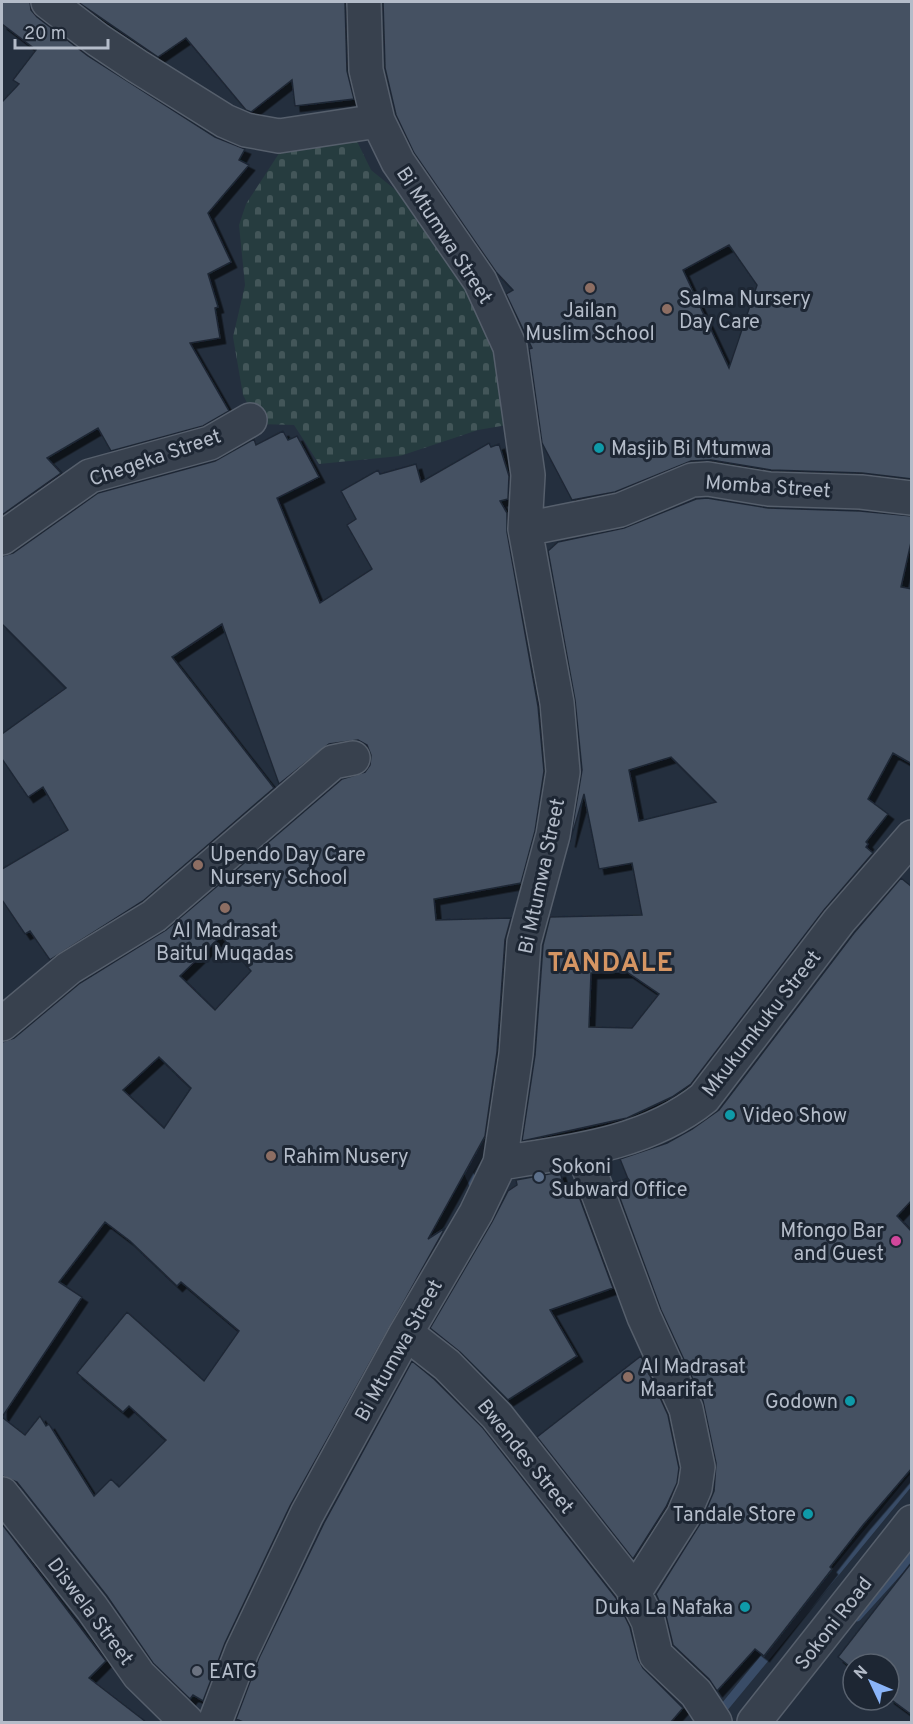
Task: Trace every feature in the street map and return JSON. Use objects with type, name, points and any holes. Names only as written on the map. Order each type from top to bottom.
[{"type":"street","points":[[48,2],[127,60],[225,121],[246,130],[279,136],[378,121]]},
{"type":"street","name":"Bi Mtumwa Street","points":[[215,1722],[242,1651],[281,1566],[406,1333],[476,1213],[500,1163],[516,1054],[524,942],[553,835],[563,772],[557,703],[525,529],[528,475],[510,346],[480,281],[398,162],[378,121],[366,70],[364,2]]},
{"type":"street","name":"Chegeka Street","points":[[2,538],[90,477],[210,443],[250,420]]},
{"type":"street","name":"Momba Street","points":[[525,529],[620,510],[671,488],[700,480],[769,489],[861,492],[912,498]]},
{"type":"street","points":[[2,1024],[69,968],[154,916],[333,762],[353,758]]},
{"type":"street","name":"Mkukumkuku Street","points":[[500,1163],[582,1150],[658,1126],[683,1115],[704,1098],[839,921],[912,837]]},
{"type":"street","points":[[582,1150],[644,1317],[686,1409],[698,1467],[695,1488],[683,1516],[634,1590]]},
{"type":"street","name":"Bwendes Street","points":[[406,1333],[447,1365],[497,1416],[634,1590],[648,1622],[656,1655],[696,1693],[715,1722]]},
{"type":"street","name":"Diswela Street","points":[[2,1494],[92,1608],[139,1675],[187,1722]]},
{"type":"street","name":"Sokoni Road","points":[[754,1722],[912,1522]]},
{"type":"green space","points":[[354,135],[371,170],[418,208],[495,339],[507,425],[478,430],[400,456],[319,464],[294,425],[258,424],[243,395],[233,337],[245,285],[239,225],[246,204],[289,138]]},
{"type":"building","points":[[2,2],[30,2],[31,10],[37,17],[88,56],[215,137],[245,149],[239,160],[249,165],[208,213],[231,262],[208,274],[218,307],[215,308],[220,338],[190,343],[229,411],[203,426],[111,451],[98,428],[47,458],[61,473],[2,515],[2,102],[19,84],[13,80],[36,50],[2,24]]},
{"type":"building","points":[[78,2],[345,2],[347,71],[354,99],[295,106],[292,80],[251,112],[246,110],[186,38],[158,57]]},
{"type":"building","points":[[383,2],[912,2],[912,479],[862,473],[771,470],[711,460],[691,461],[615,492],[572,500],[542,443],[529,349],[532,348],[506,294],[513,290],[496,272],[414,153],[396,115],[385,68]],"holes":[[[729,245],[757,285],[729,368],[683,270]]]},
{"type":"building","points":[[283,431],[288,440],[297,436],[319,477],[277,498],[320,603],[372,569],[347,525],[356,519],[341,491],[378,470],[380,474],[416,464],[421,482],[489,443],[491,447],[499,444],[509,476],[508,499],[500,501],[507,513],[507,532],[538,706],[544,771],[535,831],[521,883],[434,899],[436,920],[511,918],[505,940],[497,1052],[485,1136],[428,1239],[445,1228],[290,1506],[225,1643],[203,1701],[193,1695],[190,1699],[153,1663],[107,1596],[17,1482],[2,1476],[2,1417],[2,1042],[14,1038],[80,983],[166,930],[342,779],[365,772],[370,765],[371,755],[367,745],[358,740],[329,744],[279,784],[222,624],[172,657],[274,788],[143,901],[50,960],[30,931],[25,934],[2,900],[2,869],[68,830],[43,787],[28,797],[2,759],[2,734],[66,688],[2,624],[2,556],[13,553],[98,493],[215,461],[254,439],[256,445]],"holes":[[[221,936],[251,971],[215,1010],[180,976]],[[159,1057],[191,1088],[164,1128],[123,1090]],[[105,1222],[130,1241],[177,1286],[181,1282],[239,1331],[204,1381],[127,1312],[77,1373],[123,1412],[129,1406],[166,1440],[119,1487],[111,1479],[94,1496],[49,1424],[46,1426],[40,1416],[25,1435],[2,1417],[82,1297],[59,1282]]]},
{"type":"building","points":[[707,498],[768,508],[860,511],[912,516],[912,538],[901,587],[912,589],[912,764],[893,753],[868,799],[888,814],[866,842],[868,844],[866,847],[873,853],[824,910],[691,1084],[672,1097],[627,1118],[522,1141],[535,1055],[543,945],[550,917],[642,915],[632,863],[599,869],[584,794],[570,842],[582,770],[575,700],[548,551],[558,542],[624,528],[696,499]],"holes":[[[671,757],[716,802],[639,821],[629,770]],[[627,972],[659,994],[632,1028],[589,1027],[591,973]]]},
{"type":"building","points":[[901,878],[912,887],[912,1200],[897,1216],[912,1232],[912,1468],[863,1525],[764,1656],[755,1649],[717,1691],[709,1679],[673,1645],[666,1616],[656,1594],[700,1524],[714,1491],[716,1463],[703,1401],[661,1310],[614,1182],[628,1179],[620,1159],[667,1143],[719,1110],[854,933]]},
{"type":"building","points":[[560,1172],[566,1193],[577,1191],[613,1288],[550,1310],[577,1356],[508,1400],[460,1352],[430,1328],[508,1191],[517,1185],[516,1180]]},
{"type":"building","points":[[641,1356],[668,1415],[679,1468],[677,1483],[666,1507],[633,1559],[537,1437]]},
{"type":"building","points":[[412,1361],[434,1379],[483,1428],[616,1598],[630,1627],[638,1659],[643,1668],[683,1708],[671,1722],[243,1722],[236,1719],[259,1658],[324,1523]]},
{"type":"building","points":[[2,1524],[106,1661],[89,1678],[146,1722],[2,1722]]},
{"type":"building","points":[[912,1562],[912,1715],[901,1707],[901,1652],[842,1652]]},
{"type":"waterway","points":[[481,1189],[473,1183],[468,1172],[493,1130]]},
{"type":"waterway","points":[[717,1716],[912,1479]]},
{"type":"waterway","points":[[857,1617],[912,1556]]},
{"type":"place","name":"Jailan Muslim School","points":[[590,288]]},
{"type":"place","name":"Salma Nursery Day Care","points":[[667,309]]},
{"type":"place","name":"Masjib Bi Mtumwa","points":[[599,448]]},
{"type":"place","name":"Upendo Day Care Nursery School","points":[[198,865]]},
{"type":"place","name":"Al Madrasat Baitul Muqadas","points":[[225,908]]},
{"type":"place","name":"Video Show","points":[[730,1115]]},
{"type":"place","name":"Rahim Nusery","points":[[271,1156]]},
{"type":"place","name":"Sokoni Subward Office","points":[[539,1177]]},
{"type":"place","name":"Mfongo Bar and Guest","points":[[896,1241]]},
{"type":"place","name":"Al Madrasat Maarifat","points":[[628,1377]]},
{"type":"place","name":"Godown","points":[[850,1401]]},
{"type":"place","name":"Tandale Store","points":[[808,1514]]},
{"type":"place","name":"Duka La Nafaka","points":[[745,1607]]},
{"type":"place","name":"EATG","points":[[197,1671]]},
{"type":"district","name":"TANDALE","points":[[611,962]]}]
